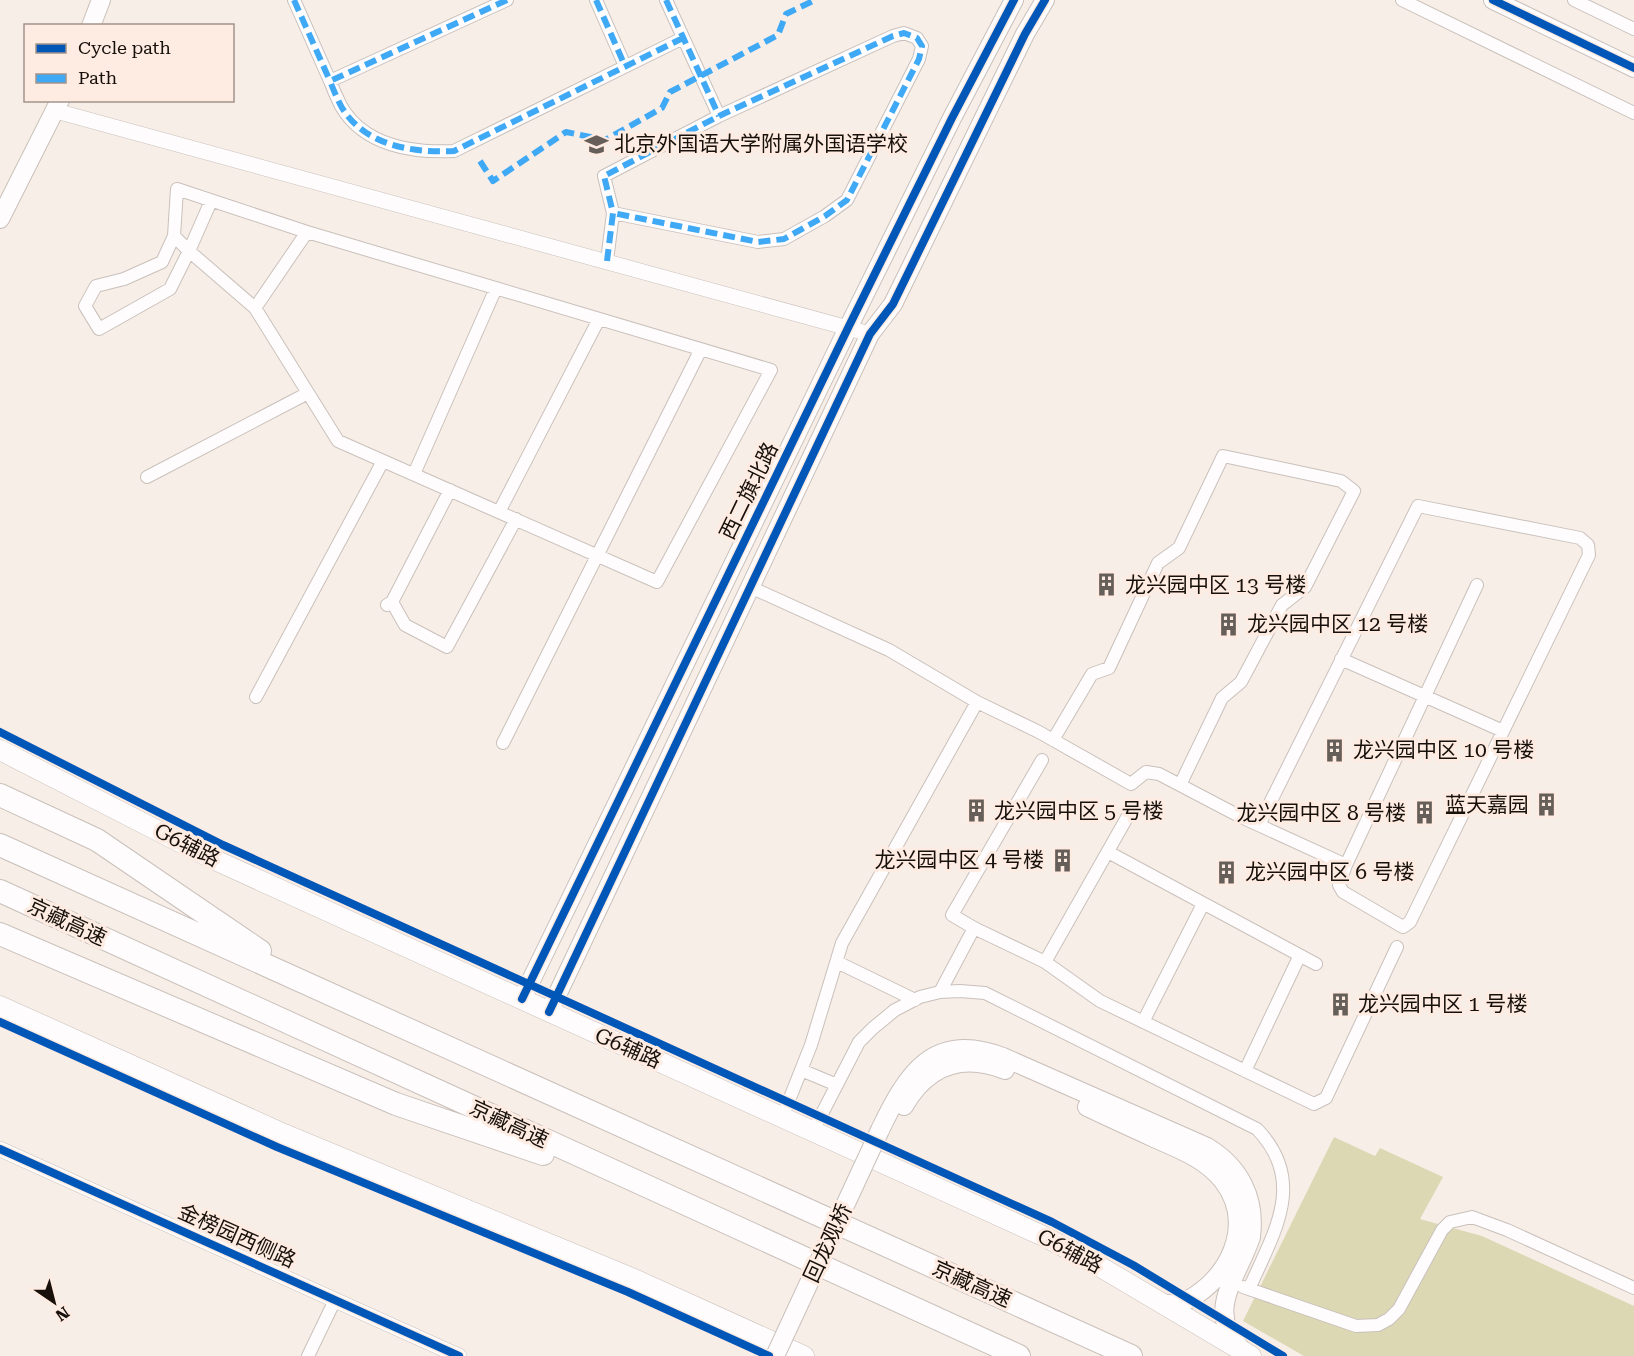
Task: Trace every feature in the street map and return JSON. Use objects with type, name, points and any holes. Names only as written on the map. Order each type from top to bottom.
[{"type":"highway","points":[[0,795],[97,840],[311,985]]},
{"type":"highway","name":"京藏高速","points":[[0,844],[1131,1356]]},
{"type":"highway","name":"京藏高速","points":[[0,891],[1019,1356]]},
{"type":"highway","points":[[0,934],[396,1104],[662,1194]]},
{"type":"highway","name":"京藏高速","points":[[681,1153],[968,1282]]},
{"type":"main road","points":[[92,24],[101,0]]},
{"type":"main road","name":"西二旗北路","points":[[522,999],[848,328],[952,118],[1014,0]]},
{"type":"main road","name":"西二旗北路","points":[[549,1011],[870,334],[893,304],[1024,34],[1045,0]]},
{"type":"main road","points":[[1493,0],[1634,68]]},
{"type":"main road","points":[[0,219],[58,106]]},
{"type":"main road","name":"G6辅路","points":[[0,750],[215,860],[1041,1235],[1087,1259],[1250,1356]]},
{"type":"main road","points":[[0,1006],[284,1134],[634,1279],[804,1356]]},
{"type":"main road","points":[[886,1132],[897,1095],[914,1071],[937,1055],[962,1049],[983,1050],[1003,1057],[1207,1147],[1230,1164],[1247,1190],[1250,1202],[1252,1226],[1247,1249],[1224,1306],[1225,1326],[1233,1340],[1250,1356]]},
{"type":"main road","points":[[886,1132],[912,1093],[932,1074],[956,1064],[978,1062],[1010,1072],[1202,1161],[1225,1183],[1235,1204],[1238,1220],[1235,1248],[1221,1274],[1196,1296],[1174,1305],[1157,1300]]},
{"type":"main road","name":"回龙观桥","points":[[775,1356],[886,1132]]},
{"type":"main road","name":"回龙观桥","points":[[788,1356],[886,1132]]},
{"type":"street","points":[[294,0],[342,108],[366,132],[382,142],[429,152],[454,151],[683,38]]},
{"type":"street","points":[[330,81],[507,0]]},
{"type":"street","points":[[596,0],[625,66]]},
{"type":"street","points":[[666,0],[719,116]]},
{"type":"street","points":[[1402,0],[1634,113]]},
{"type":"street","points":[[1574,0],[1634,29]]},
{"type":"street","points":[[607,261],[613,213],[604,176],[719,116],[893,36],[904,33],[917,38],[922,46],[918,59],[847,200],[825,216],[784,239],[758,242],[613,213]]},
{"type":"street","points":[[58,106],[870,334]]},
{"type":"street","points":[[174,236],[189,251],[255,308],[338,441],[657,582],[771,370],[307,232],[177,189],[174,236],[162,261],[124,279],[96,286],[85,306],[99,329],[170,289],[189,251],[212,201]]},
{"type":"street","points":[[255,308],[307,232]]},
{"type":"street","points":[[414,474],[496,288]]},
{"type":"street","points":[[499,512],[599,319]]},
{"type":"street","points":[[503,743],[701,349]]},
{"type":"street","points":[[147,477],[308,393]]},
{"type":"street","points":[[1053,740],[1092,674],[1109,668],[1158,563],[1179,548],[1223,456],[1341,481],[1354,491],[1305,587],[1282,605],[1241,681],[1222,698],[1180,785]]},
{"type":"street","points":[[256,697],[383,461]]},
{"type":"street","points":[[450,490],[389,604],[405,625],[447,647],[516,519]]},
{"type":"street","points":[[1259,825],[1418,506],[1580,538],[1588,545],[1589,555],[1410,922],[1403,927],[1343,892],[1339,885],[1346,865],[1477,585]]},
{"type":"street","points":[[750,587],[889,650],[977,702],[1053,740],[1131,784],[1146,772],[1159,774],[1259,825],[1346,865]]},
{"type":"street","points":[[1341,659],[1503,732]]},
{"type":"street","points":[[782,1118],[801,1070],[842,943],[977,702]]},
{"type":"street","points":[[1042,760],[952,915],[1045,962],[1100,1001],[1314,1104],[1326,1098],[1397,947]]},
{"type":"street","points":[[1045,962],[1129,814]]},
{"type":"street","points":[[1108,852],[1299,957],[1316,964]]},
{"type":"street","points":[[1143,1022],[1203,904]]},
{"type":"street","points":[[940,992],[974,928]]},
{"type":"street","points":[[1245,1071],[1299,957]]},
{"type":"street","points":[[837,962],[915,1000]]},
{"type":"street","points":[[813,1131],[859,1042],[873,1028],[896,1010],[915,1000],[940,992],[986,993],[1257,1129],[1267,1140],[1276,1156],[1281,1175],[1282,1213],[1249,1289]]},
{"type":"street","points":[[801,1070],[837,1085]]},
{"type":"street","name":"金榜园西侧路","points":[[0,1149],[459,1356]]},
{"type":"street","points":[[1231,1284],[1356,1326],[1378,1325],[1389,1319],[1399,1309],[1442,1230],[1450,1222],[1472,1217],[1507,1230],[1634,1288]]},
{"type":"street","points":[[308,1356],[335,1300]]},
{"type":"shaded area","points":[[1334,1137],[1375,1156],[1380,1148],[1443,1177],[1420,1219],[1482,1236],[1634,1306],[1634,1356],[1304,1356],[1243,1321]]},
{"type":"marked path","points":[[294,0],[330,81]]},
{"type":"marked path","points":[[507,0],[330,81],[341,106],[351,120],[363,130],[391,144],[422,150],[454,151],[683,38]]},
{"type":"marked path","points":[[596,0],[625,66]]},
{"type":"marked path","points":[[666,0],[719,116]]},
{"type":"marked path","points":[[480,161],[493,181],[566,132],[605,140],[662,108],[670,92],[778,35],[786,14],[815,0]]},
{"type":"marked path","points":[[607,261],[613,213],[604,176],[719,116],[893,36],[904,33],[917,38],[922,46],[919,59],[847,200],[825,216],[784,239],[758,242],[613,213]]},
{"type":"cycle path","points":[[522,999],[848,328],[952,118],[1014,0]]},
{"type":"cycle path","points":[[549,1012],[870,334],[893,304],[1025,34],[1045,0]]},
{"type":"cycle path","points":[[1493,0],[1634,68]]},
{"type":"cycle path","points":[[0,732],[223,845],[1052,1222],[1133,1265],[1283,1356]]},
{"type":"cycle path","points":[[0,1022],[277,1147],[628,1292],[769,1356]]},
{"type":"cycle path","points":[[0,1149],[459,1356]]},
{"type":"place","name":"北京外国语大学附属外国语学校","points":[[596,144]]},
{"type":"place","name":"龙兴园中区 13 号楼","points":[[1107,585]]},
{"type":"place","name":"龙兴园中区 12 号楼","points":[[1229,624]]},
{"type":"place","name":"龙兴园中区 10 号楼","points":[[1335,750]]},
{"type":"place","name":"蓝天嘉园","points":[[1547,805]]},
{"type":"place","name":"龙兴园中区 5 号楼","points":[[976,811]]},
{"type":"place","name":"龙兴园中区 8 号楼","points":[[1424,813]]},
{"type":"place","name":"龙兴园中区 4 号楼","points":[[1062,860]]},
{"type":"place","name":"龙兴园中区 6 号楼","points":[[1227,872]]},
{"type":"place","name":"龙兴园中区 1 号楼","points":[[1340,1004]]}]
